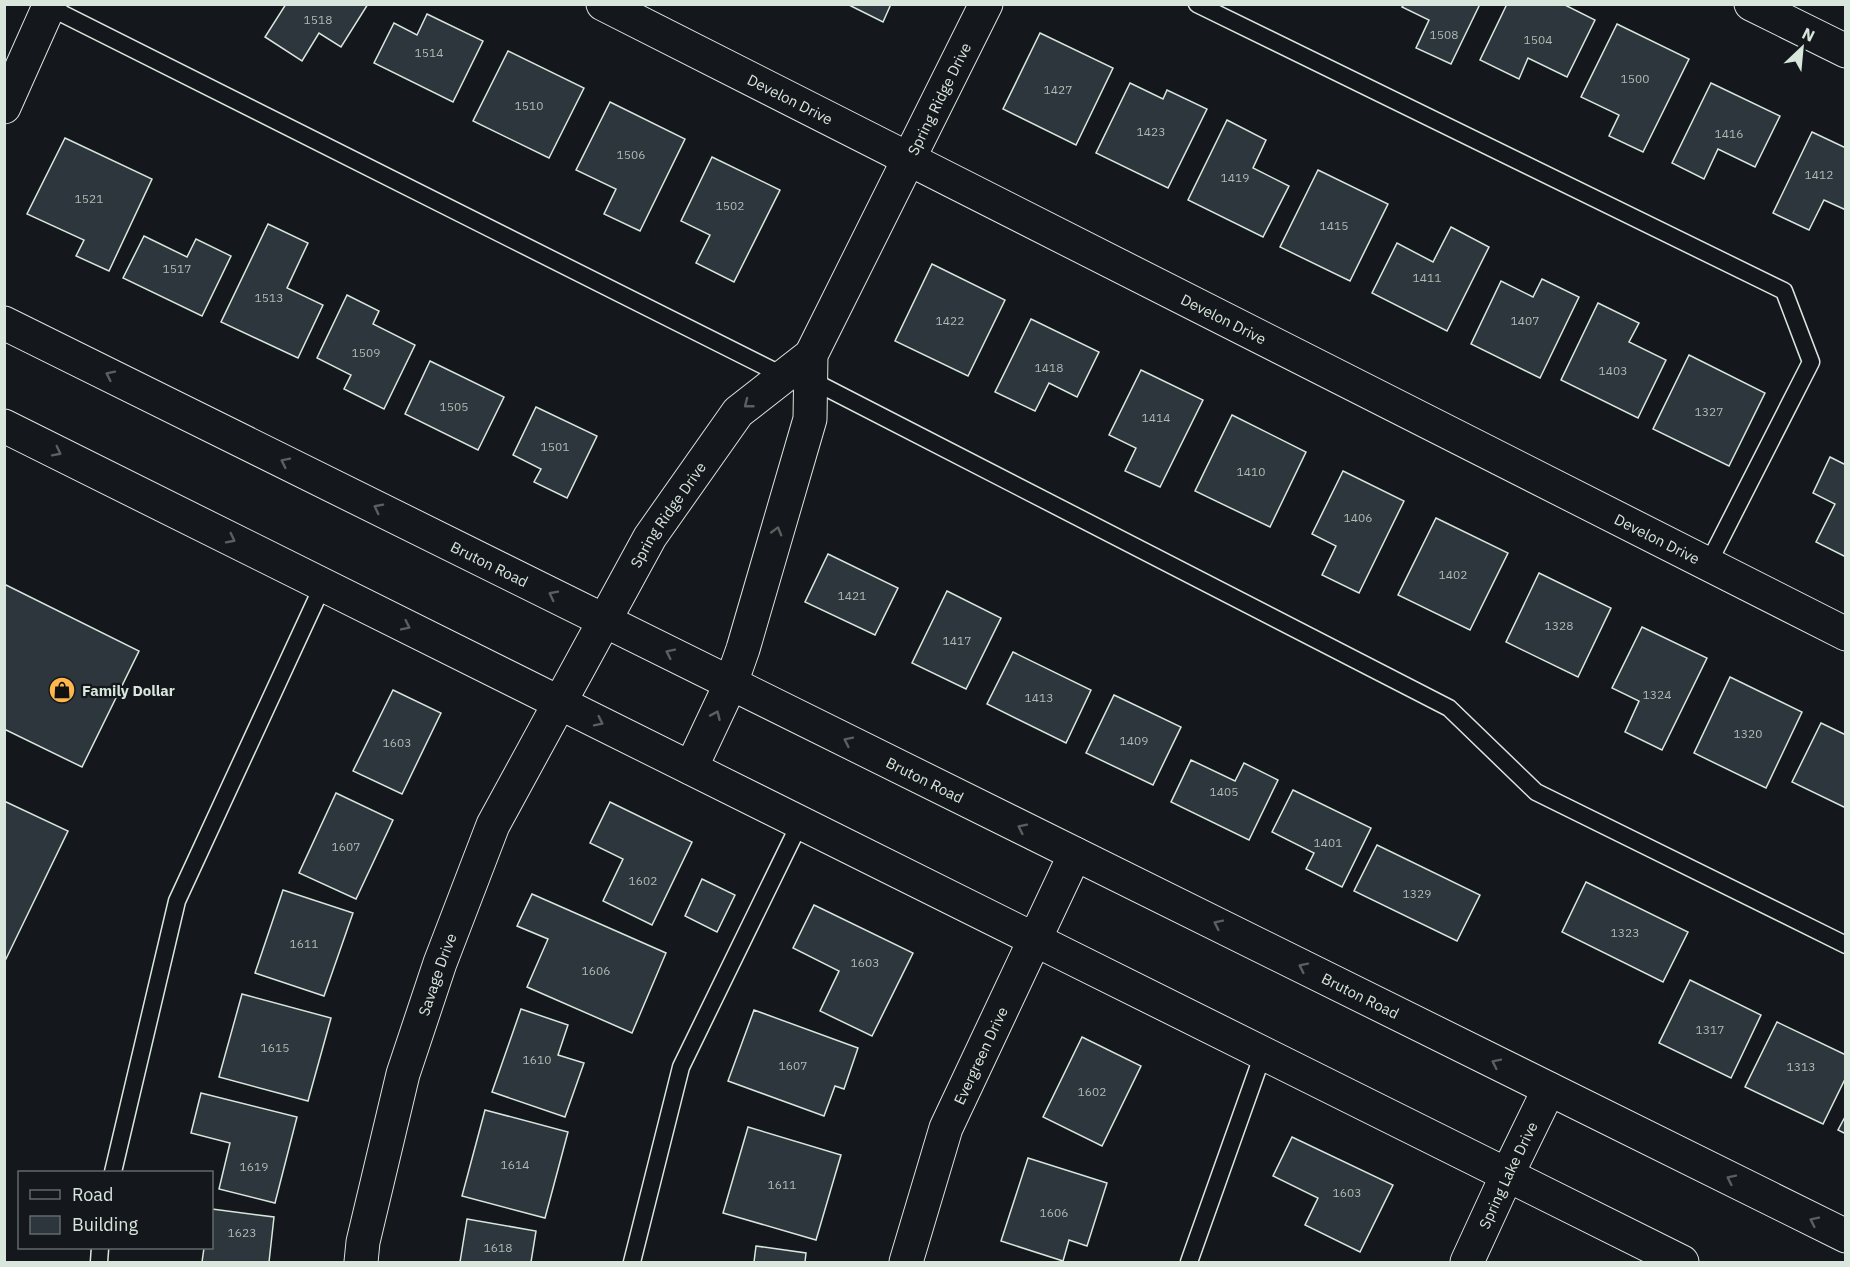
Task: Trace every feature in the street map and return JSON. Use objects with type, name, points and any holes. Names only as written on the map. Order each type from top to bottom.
[{"type":"street","name":"Develon Drive","points":[[603,4],[1845,634]]},
{"type":"street","name":"Spring Ridge Drive","points":[[560,703],[650,537],[738,412],[802,371],[986,4]]},
{"type":"street","points":[[1751,4],[1845,51]]},
{"type":"street","points":[[4,107],[49,6]]},
{"type":"street","name":"Bruton Road","points":[[4,323],[1845,1236]]},
{"type":"street","name":"Spring Ridge Drive","points":[[691,768],[743,649],[810,419],[802,371]]},
{"type":"street","points":[[4,426],[1682,1263]]},
{"type":"street","name":"Savage Drive","points":[[361,1263],[363,1242],[403,1074],[440,963],[493,825],[560,703]]},
{"type":"street","name":"Evergreen Drive","points":[[906,1263],[946,1128],[1075,854]]},
{"type":"street","name":"Spring Lake Drive","points":[[1467,1263],[1549,1089]]},
{"type":"lane","points":[[1197,4],[1784,291],[1811,362],[1708,564]]},
{"type":"lane","points":[[49,6],[802,371],[1449,708],[1536,792],[1845,945]]},
{"type":"lane","points":[[113,1171],[177,901],[323,585]]},
{"type":"lane","points":[[632,1263],[681,1067],[800,823]]},
{"type":"lane","points":[[1189,1263],[1263,1054]]},
{"type":"building","points":[[286,4],[368,4],[341,47],[319,33],[302,61],[265,37]]},
{"type":"building","points":[[847,4],[891,4],[883,22]]},
{"type":"building","points":[[1404,4],[1480,4],[1451,64],[1416,48],[1429,20],[1402,7]]},
{"type":"building","points":[[1507,4],[1563,4],[1595,20],[1567,77],[1528,58],[1519,79],[1480,60]]},
{"type":"building","points":[[427,14],[483,41],[453,102],[374,63],[394,23],[417,35]]},
{"type":"building","points":[[1617,24],[1689,59],[1643,152],[1609,136],[1619,115],[1581,97]]},
{"type":"building","points":[[1040,33],[1113,68],[1076,145],[1003,109]]},
{"type":"building","points":[[508,51],[584,88],[549,158],[473,121]]},
{"type":"building","points":[[1130,83],[1163,99],[1167,90],[1207,109],[1168,188],[1096,153]]},
{"type":"building","points":[[1711,83],[1780,116],[1755,167],[1718,149],[1704,179],[1672,163]]},
{"type":"building","points":[[610,102],[685,139],[640,231],[604,214],[616,189],[576,170]]},
{"type":"building","points":[[1227,120],[1266,140],[1253,168],[1289,186],[1263,237],[1188,200]]},
{"type":"building","points":[[1812,132],[1846,148],[1846,210],[1824,200],[1809,230],[1773,213]]},
{"type":"building","points":[[65,138],[152,179],[109,271],[76,256],[84,240],[27,214]]},
{"type":"building","points":[[712,157],[780,190],[734,282],[696,263],[710,235],[681,221]]},
{"type":"building","points":[[1318,170],[1388,204],[1350,281],[1280,247]]},
{"type":"building","points":[[268,224],[308,243],[287,288],[323,305],[298,358],[221,322]]},
{"type":"building","points":[[1451,227],[1489,247],[1447,331],[1372,293],[1397,243],[1433,262]]},
{"type":"building","points":[[144,236],[187,257],[196,239],[231,256],[202,316],[123,278]]},
{"type":"building","points":[[932,264],[1005,300],[968,376],[895,341]]},
{"type":"building","points":[[1542,279],[1579,297],[1540,378],[1471,344],[1501,281],[1533,297]]},
{"type":"building","points":[[347,295],[379,311],[373,324],[415,345],[384,409],[344,389],[351,375],[317,358]]},
{"type":"building","points":[[1598,303],[1639,323],[1629,342],[1666,360],[1638,418],[1561,380]]},
{"type":"building","points":[[1031,319],[1099,352],[1077,397],[1049,383],[1035,411],[995,392]]},
{"type":"building","points":[[1689,355],[1765,393],[1729,466],[1653,429]]},
{"type":"building","points":[[430,361],[504,397],[478,450],[405,414]]},
{"type":"building","points":[[1141,370],[1203,400],[1160,487],[1125,471],[1136,448],[1109,435]]},
{"type":"building","points":[[536,407],[597,436],[567,498],[534,482],[541,469],[513,455]]},
{"type":"building","points":[[1232,415],[1306,452],[1270,527],[1195,491]]},
{"type":"building","points":[[1830,457],[1846,465],[1846,557],[1816,542],[1835,504],[1813,493]]},
{"type":"building","points":[[1343,471],[1404,501],[1359,593],[1322,575],[1336,546],[1312,534]]},
{"type":"building","points":[[1436,518],[1508,553],[1470,630],[1398,595]]},
{"type":"building","points":[[828,554],[898,588],[875,635],[805,602]]},
{"type":"building","points":[[1539,573],[1611,608],[1578,677],[1506,642]]},
{"type":"building","name":"Family Dollar","points":[[4,584],[139,651],[82,767],[4,729]]},
{"type":"building","points":[[947,591],[1001,618],[966,689],[912,663]]},
{"type":"building","points":[[1642,627],[1707,658],[1662,750],[1625,732],[1639,701],[1612,688]]},
{"type":"building","points":[[1013,652],[1091,690],[1066,743],[987,704]]},
{"type":"building","points":[[1730,677],[1802,712],[1766,788],[1694,753]]},
{"type":"building","points":[[393,690],[441,713],[402,794],[353,771]]},
{"type":"building","points":[[1114,695],[1181,727],[1153,785],[1086,753]]},
{"type":"building","points":[[1821,723],[1846,735],[1846,808],[1792,782]]},
{"type":"building","points":[[1191,760],[1235,781],[1244,763],[1278,780],[1249,840],[1171,802]]},
{"type":"building","points":[[1293,790],[1371,828],[1342,887],[1306,869],[1314,853],[1272,832]]},
{"type":"building","points":[[336,793],[393,820],[356,899],[299,873]]},
{"type":"building","points":[[4,801],[68,831],[4,963]]},
{"type":"building","points":[[610,802],[692,842],[652,925],[603,901],[623,859],[590,843]]},
{"type":"building","points":[[1377,845],[1480,895],[1457,941],[1354,891]]},
{"type":"building","points":[[702,879],[735,895],[717,932],[685,916]]},
{"type":"building","points":[[1586,882],[1688,932],[1663,982],[1562,932]]},
{"type":"building","points":[[283,890],[353,913],[324,996],[255,973]]},
{"type":"building","points":[[532,894],[666,953],[632,1033],[527,987],[548,939],[517,926]]},
{"type":"building","points":[[814,905],[913,953],[872,1036],[820,1011],[839,971],[793,948]]},
{"type":"building","points":[[1690,980],[1761,1015],[1731,1078],[1659,1043]]},
{"type":"building","points":[[242,994],[331,1018],[308,1101],[219,1077]]},
{"type":"building","points":[[521,1009],[568,1025],[558,1055],[584,1063],[565,1117],[492,1092]]},
{"type":"building","points":[[754,1010],[858,1048],[844,1089],[835,1086],[824,1116],[728,1081]]},
{"type":"building","points":[[1777,1022],[1846,1055],[1846,1077],[1823,1124],[1745,1087]]},
{"type":"building","points":[[1082,1037],[1141,1066],[1102,1146],[1043,1117]]},
{"type":"building","points":[[201,1093],[297,1117],[275,1203],[219,1189],[230,1143],[191,1133]]},
{"type":"building","points":[[485,1110],[568,1132],[545,1218],[462,1196]]},
{"type":"building","points":[[1846,1115],[1846,1134],[1838,1130]]},
{"type":"building","points":[[748,1127],[841,1155],[816,1240],[723,1213]]},
{"type":"building","points":[[1292,1137],[1393,1185],[1360,1252],[1305,1225],[1318,1198],[1273,1176]]},
{"type":"building","points":[[1028,1158],[1107,1183],[1087,1246],[1069,1240],[1063,1261],[1001,1241]]},
{"type":"building","points":[[213,1209],[274,1217],[269,1262],[202,1262],[204,1249],[213,1249]]},
{"type":"building","points":[[467,1219],[536,1231],[531,1262],[460,1262]]},
{"type":"building","points":[[756,1246],[806,1253],[805,1262],[754,1262]]},
{"type":"place","name":"Family Dollar","points":[[62,690]]}]
